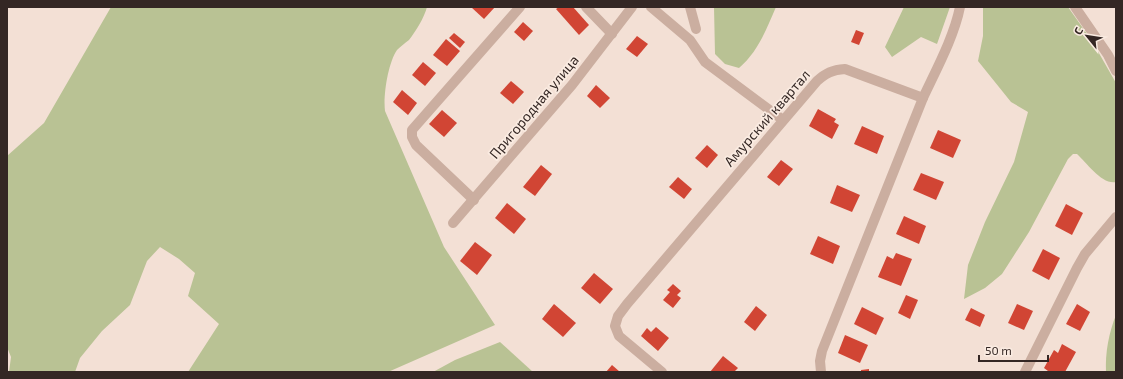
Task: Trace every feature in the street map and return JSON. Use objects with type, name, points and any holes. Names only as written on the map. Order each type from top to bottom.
[{"type":"street","points":[[474,200],[416,145],[412,137],[412,130],[520,7]]},
{"type":"street","points":[[586,7],[612,34]]},
{"type":"street","name":"Пригородная улица","points":[[453,223],[572,85],[632,7]]},
{"type":"street","points":[[652,7],[690,40],[705,62],[783,120]]},
{"type":"street","points":[[690,7],[696,29]]},
{"type":"street","points":[[821,372],[820,361],[822,351],[923,98],[944,52],[960,7]]},
{"type":"street","points":[[1075,7],[1108,55],[1116,71]]},
{"type":"street","name":"Амурский квартал","points":[[662,372],[619,336],[615,326],[618,316],[817,81],[832,70],[845,69],[923,98]]},
{"type":"street","points":[[1025,372],[1085,254],[1116,217]]},
{"type":"green space","points":[[111,7],[427,7],[422,20],[414,33],[409,40],[397,50],[391,63],[387,80],[385,111],[444,247],[495,325],[388,372],[188,372],[219,324],[188,296],[195,273],[179,259],[160,247],[147,261],[130,305],[102,331],[80,358],[75,372],[9,372],[11,357],[7,347],[7,156],[44,123]]},
{"type":"green space","points":[[714,7],[776,7],[756,48],[746,62],[739,68],[725,64],[715,54]]},
{"type":"green space","points":[[904,7],[950,7],[937,44],[921,37],[892,57],[885,47]]},
{"type":"green space","points":[[983,7],[1068,7],[1092,41],[1116,83],[1116,182],[1111,182],[1100,177],[1077,154],[1073,154],[1068,159],[1029,232],[1002,274],[985,288],[964,299],[968,265],[985,222],[1014,162],[1028,112],[1011,102],[978,61],[983,36]]},
{"type":"green space","points":[[1116,315],[1116,372],[1106,372],[1108,343],[1111,328]]},
{"type":"green space","points":[[500,342],[533,372],[433,372],[455,360]]},
{"type":"building","points":[[471,7],[495,7],[484,19]]},
{"type":"building","points":[[559,7],[573,7],[589,25],[579,35],[556,9]]},
{"type":"building","points":[[523,22],[533,31],[524,41],[514,32]]},
{"type":"building","points":[[856,30],[864,33],[859,45],[851,42]]},
{"type":"building","points":[[454,33],[465,42],[460,48],[449,38]]},
{"type":"building","points":[[637,36],[648,44],[637,57],[626,49]]},
{"type":"building","points":[[446,39],[460,51],[447,66],[433,55]]},
{"type":"building","points":[[423,62],[436,73],[425,86],[412,75]]},
{"type":"building","points":[[511,81],[524,92],[513,104],[500,93]]},
{"type":"building","points":[[596,85],[610,98],[600,108],[587,96]]},
{"type":"building","points":[[402,90],[417,103],[408,115],[393,102]]},
{"type":"building","points":[[818,109],[836,119],[834,122],[839,125],[832,139],[809,126]]},
{"type":"building","points":[[442,110],[457,123],[444,137],[429,124]]},
{"type":"building","points":[[862,126],[884,136],[877,154],[854,144]]},
{"type":"building","points":[[938,130],[961,140],[953,158],[930,148]]},
{"type":"building","points":[[707,145],[718,155],[707,168],[695,158]]},
{"type":"building","points":[[781,160],[793,169],[779,186],[767,177]]},
{"type":"building","points":[[541,165],[552,174],[535,196],[523,187]]},
{"type":"building","points":[[921,173],[944,182],[936,200],[913,190]]},
{"type":"building","points":[[678,177],[692,189],[684,199],[669,187]]},
{"type":"building","points":[[837,185],[860,195],[852,212],[830,203]]},
{"type":"building","points":[[507,203],[526,219],[514,234],[495,218]]},
{"type":"building","points":[[1066,204],[1083,213],[1072,235],[1055,226]]},
{"type":"building","points":[[904,216],[926,226],[919,244],[896,234]]},
{"type":"building","points":[[818,236],[840,246],[833,264],[810,254]]},
{"type":"building","points":[[475,242],[492,255],[477,275],[460,261]]},
{"type":"building","points":[[1043,249],[1060,258],[1049,280],[1032,271]]},
{"type":"building","points":[[896,253],[912,259],[901,286],[878,277],[887,256],[893,259]]},
{"type":"building","points":[[594,273],[613,289],[600,304],[581,288]]},
{"type":"building","points":[[673,284],[681,291],[677,295],[681,298],[673,308],[663,300],[670,292],[667,290]]},
{"type":"building","points":[[906,295],[918,300],[910,319],[898,313]]},
{"type":"building","points":[[554,304],[576,323],[563,337],[542,319]]},
{"type":"building","points":[[1017,304],[1033,311],[1024,330],[1008,323]]},
{"type":"building","points":[[1077,304],[1090,312],[1080,331],[1066,324]]},
{"type":"building","points":[[756,306],[767,315],[755,331],[744,322]]},
{"type":"building","points":[[862,307],[884,318],[876,335],[854,324]]},
{"type":"building","points":[[971,308],[985,315],[980,327],[965,320]]},
{"type":"building","points":[[656,327],[669,338],[658,351],[641,336],[647,328],[651,332]]},
{"type":"building","points":[[845,335],[868,345],[860,363],[838,353]]},
{"type":"building","points":[[1062,344],[1076,352],[1065,372],[1048,372],[1044,368],[1054,350],[1058,353]]},
{"type":"building","points":[[723,356],[738,368],[734,372],[710,372]]},
{"type":"building","points":[[612,365],[620,372],[606,372]]},
{"type":"building","points":[[869,369],[869,372],[861,372],[861,370]]}]
